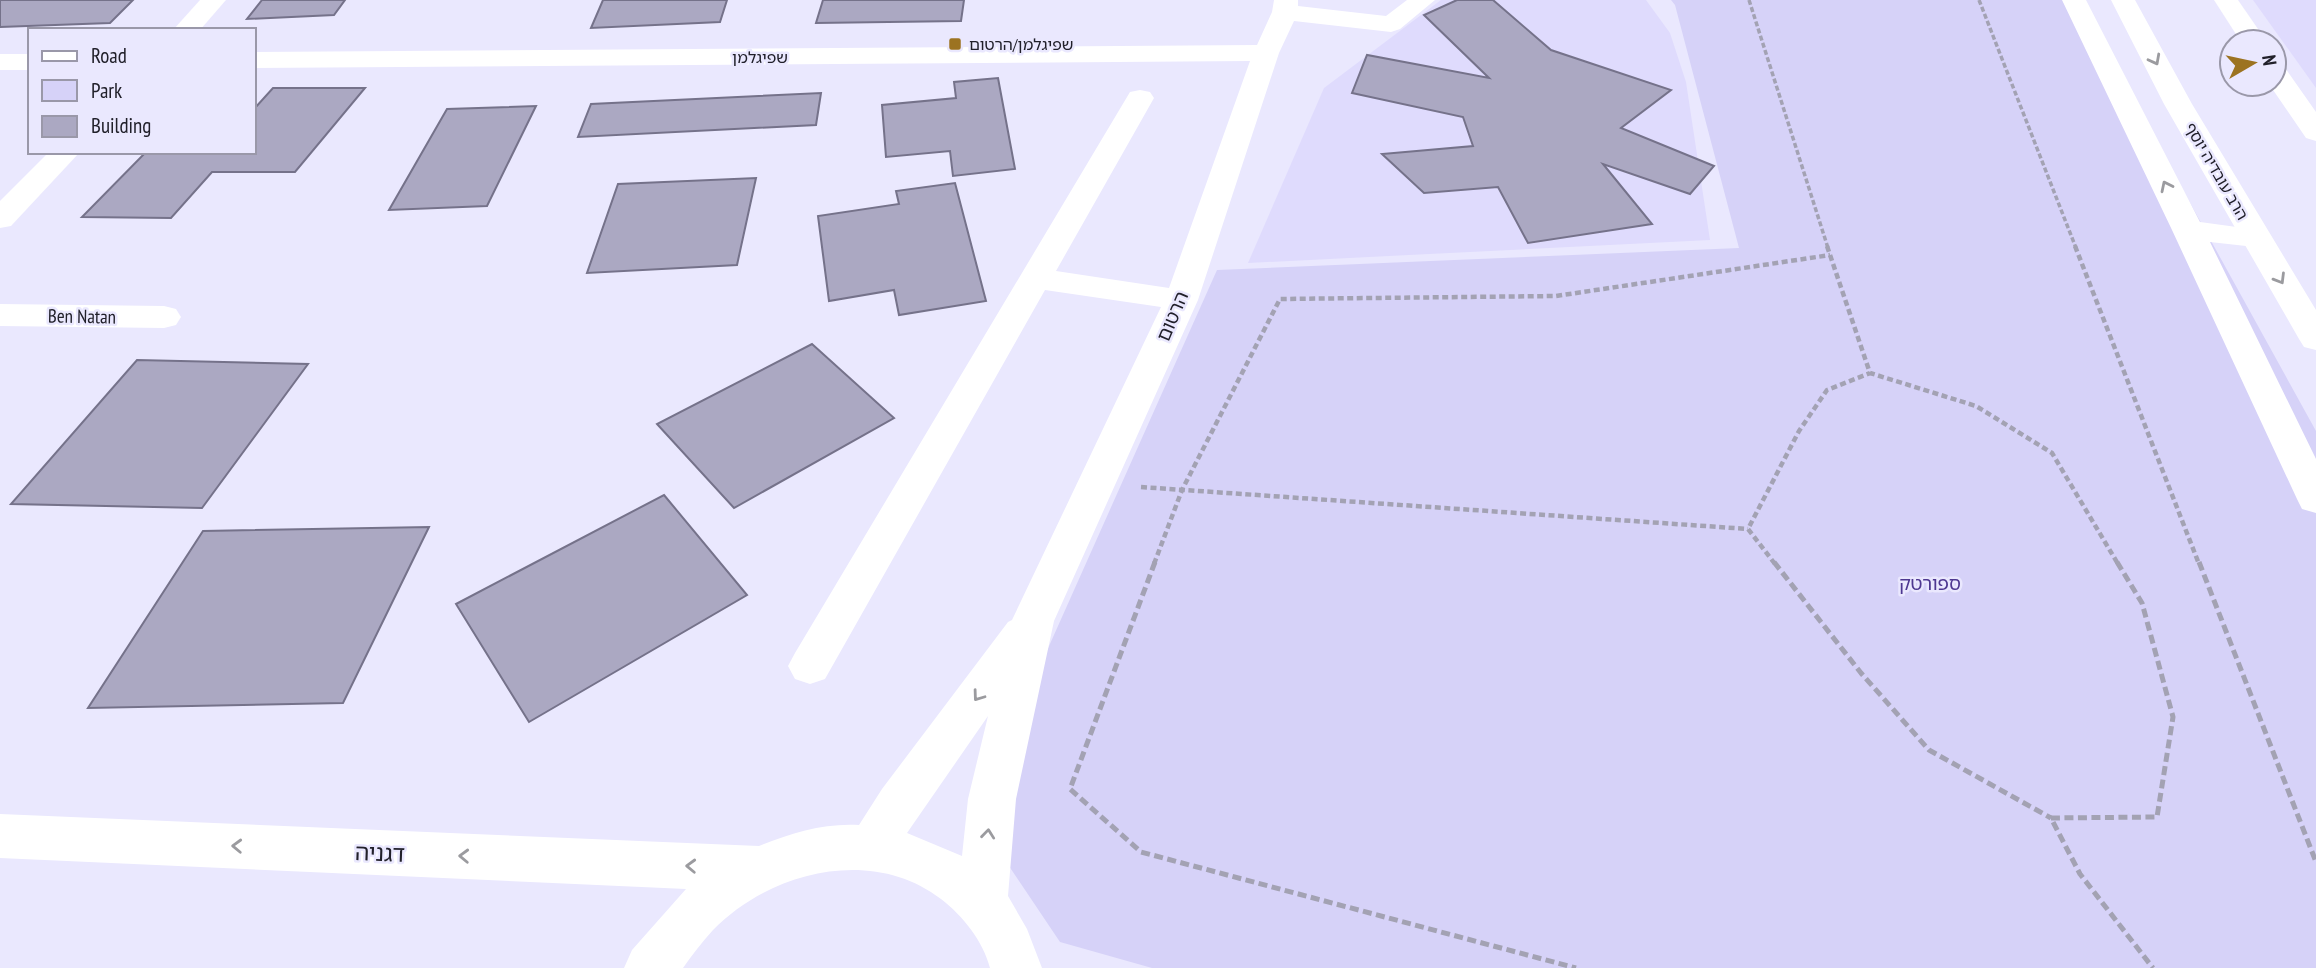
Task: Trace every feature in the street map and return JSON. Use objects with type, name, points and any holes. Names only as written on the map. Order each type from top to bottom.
[{"type":"street","points":[[188,28],[214,0]]},
{"type":"street","points":[[1286,6],[1391,24],[1423,0]]},
{"type":"street","points":[[2074,0],[2188,230],[2316,499]]},
{"type":"street","name":"הרב עובדיה יוסף","points":[[2123,0],[2178,104],[2316,340]]},
{"type":"street","points":[[2226,0],[2245,28]]},
{"type":"street","name":"הרטום","points":[[982,902],[992,799],[1033,621],[1181,300],[1266,53],[1286,6]]},
{"type":"street","name":"שפיגלמן","points":[[256,60],[1266,53]]},
{"type":"street","points":[[0,62],[28,62]]},
{"type":"street","points":[[2288,90],[2314,126]]},
{"type":"street","points":[[810,666],[1140,99]]},
{"type":"street","points":[[0,219],[64,154]]},
{"type":"street","points":[[2188,230],[2255,238]]},
{"type":"street","points":[[1036,278],[1181,300]]},
{"type":"street","name":"Ben Natan","points":[[0,315],[164,317]]},
{"type":"street","name":"הרטום","points":[[872,847],[899,804],[1033,621]]},
{"type":"street","name":"דגניה","points":[[0,836],[759,869]]},
{"type":"street","points":[[650,968],[696,912],[759,869],[797,854],[834,847],[872,847],[914,856],[951,874],[982,902],[1025,965]]},
{"type":"path","points":[[1749,0],[1870,373]]},
{"type":"path","points":[[1979,0],[2316,862]]},
{"type":"path","points":[[1576,968],[1141,852],[1070,789],[1182,490],[1280,299],[1556,296],[1830,255]]},
{"type":"path","points":[[1095,484],[1748,529],[1861,673],[1929,750],[2051,818],[2157,817],[2173,717],[2142,603],[2052,453],[1976,406],[1870,373],[1826,390],[1799,431],[1748,529]]},
{"type":"path","points":[[2051,818],[2080,874],[2153,968]]},
{"type":"shaded area","points":[[1441,0],[1646,0],[1670,33],[1686,82],[1710,240],[1248,263],[1324,88]]},
{"type":"shaded area","points":[[2253,0],[2316,0],[2316,88],[2288,49],[2288,28],[2273,28]]},
{"type":"green space","name":"ספורטק","points":[[1671,0],[2078,0],[2316,431],[2316,968],[1152,968],[1060,942],[974,814],[1217,270],[1739,248],[1675,5]]},
{"type":"building","points":[[0,0],[133,0],[110,23],[0,27]]},
{"type":"building","points":[[262,0],[345,0],[334,15],[247,19]]},
{"type":"building","points":[[603,0],[727,0],[720,22],[591,28]]},
{"type":"building","points":[[823,0],[964,0],[961,21],[816,23]]},
{"type":"building","points":[[1457,0],[1493,0],[1551,50],[1671,90],[1621,128],[1714,166],[1690,194],[1603,164],[1652,224],[1528,243],[1498,187],[1424,193],[1382,154],[1473,146],[1463,117],[1352,93],[1367,55],[1489,78],[1424,15]]},
{"type":"building","points":[[998,78],[1015,169],[953,176],[950,151],[886,157],[882,105],[956,98],[954,82]]},
{"type":"building","points":[[273,88],[365,88],[295,172],[212,172],[171,218],[82,217],[144,154],[256,154],[256,107]]},
{"type":"building","points":[[821,93],[816,125],[578,137],[591,104]]},
{"type":"building","points":[[536,106],[487,206],[389,210],[447,109]]},
{"type":"building","points":[[756,178],[737,265],[587,273],[618,184]]},
{"type":"building","points":[[955,183],[986,301],[899,315],[894,290],[829,301],[818,216],[899,204],[896,191]]},
{"type":"building","points":[[812,344],[894,418],[734,508],[657,424]]},
{"type":"building","points":[[137,360],[308,364],[202,508],[11,504]]},
{"type":"building","points":[[664,495],[747,595],[529,722],[456,604]]},
{"type":"building","points":[[429,527],[343,703],[88,708],[203,531]]},
{"type":"place","name":"שפיגלמן/הרטום","points":[[955,44]]}]
